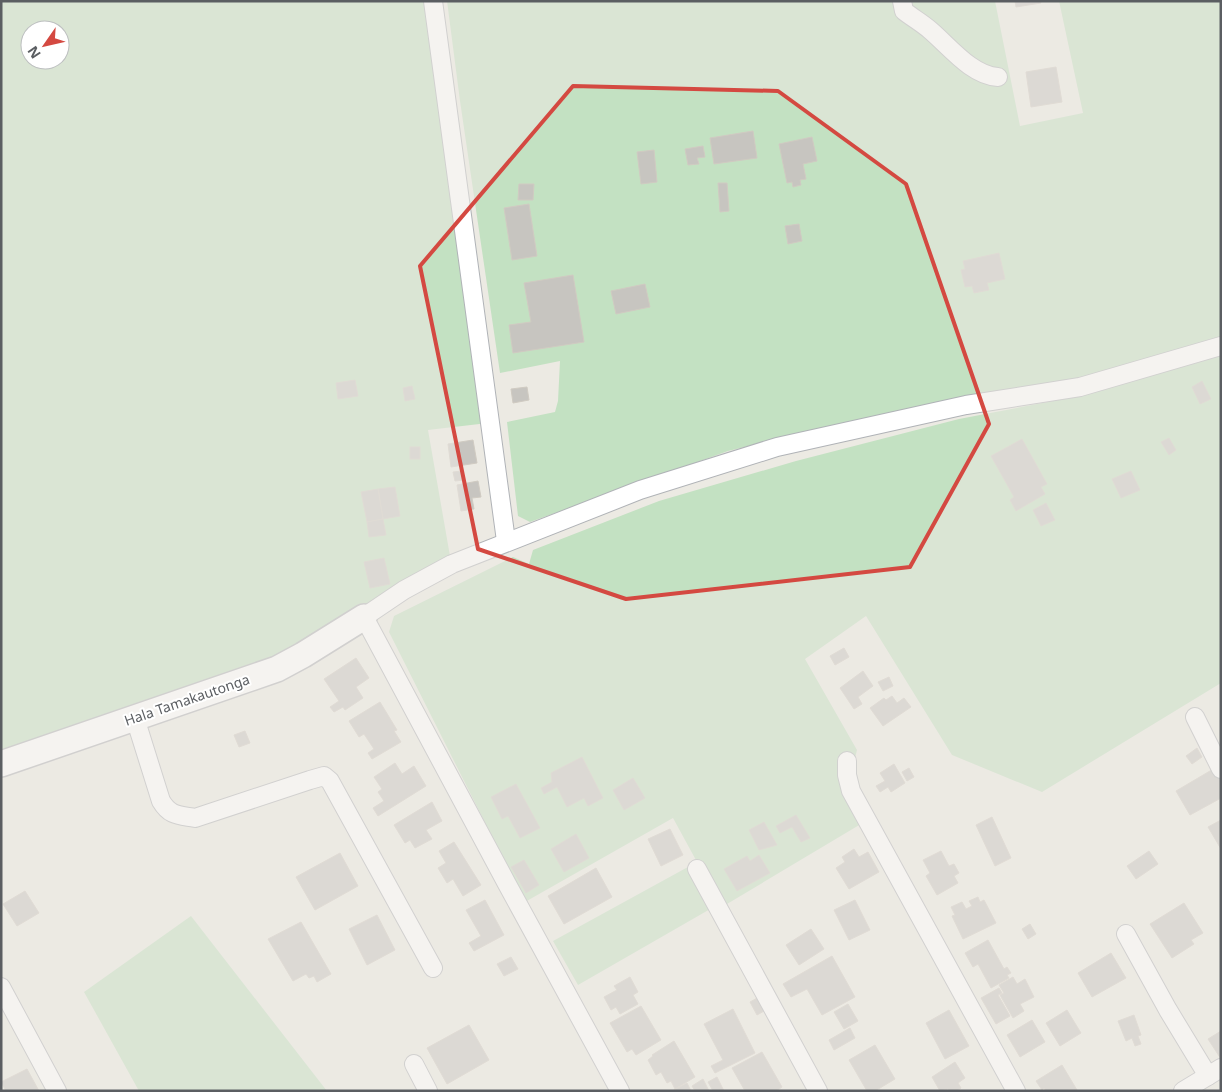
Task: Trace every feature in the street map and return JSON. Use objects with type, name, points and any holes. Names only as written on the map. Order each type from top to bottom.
[{"type":"street","points":[[433,1],[506,542]]},
{"type":"street","points":[[902,1],[904,11],[930,30],[962,59],[989,77],[998,77]]},
{"type":"street","points":[[620,1091],[364,617],[404,590],[452,564],[640,490],[777,447],[966,405],[1080,387],[1221,346]]},
{"type":"street","name":"Hala Tamakautonga","points":[[1,764],[277,669],[364,617]]},
{"type":"street","points":[[1196,717],[1221,769]]},
{"type":"street","points":[[135,718],[161,801],[167,811],[177,815],[195,818],[324,776],[330,781],[433,968]]},
{"type":"street","points":[[847,761],[847,775],[851,791],[1016,1091]]},
{"type":"street","points":[[697,869],[818,1091]]},
{"type":"street","points":[[1126,934],[1168,1010],[1214,1072],[1182,1091]]},
{"type":"street","points":[[1,987],[57,1091]]},
{"type":"street","points":[[414,1064],[428,1091]]},
{"type":"highlighted area","points":[[573,86],[778,91],[906,184],[989,424],[910,567],[626,599],[478,549],[420,266]]},
{"type":"green space","points":[[1,1],[426,1],[488,423],[428,430],[450,556],[311,647],[1,752]]},
{"type":"green space","points":[[447,1],[995,1],[1020,126],[1083,113],[1059,1],[1221,1],[1221,339],[1079,379],[806,432],[728,451],[530,522],[518,516],[507,422],[555,412],[558,401],[560,361],[500,373]]},
{"type":"green space","points":[[1221,356],[1221,683],[1042,792],[952,755],[866,616],[805,659],[857,750],[851,774],[871,818],[727,904],[712,908],[578,985],[553,941],[697,862],[673,818],[525,902],[389,632],[394,616],[513,557],[529,564],[533,550],[659,501],[796,461],[959,419],[1079,396]]},
{"type":"green space","points":[[191,916],[327,1091],[139,1091],[84,992]]},
{"type":"building","points":[[1015,1],[1040,1],[1041,3],[1016,7]]},
{"type":"building","points":[[1056,67],[1062,102],[1031,107],[1026,72]]},
{"type":"building","points":[[753,131],[757,158],[714,164],[710,138]]},
{"type":"building","points":[[812,137],[817,161],[803,164],[806,179],[800,180],[801,185],[793,187],[792,182],[787,183],[779,144]]},
{"type":"building","points":[[703,146],[705,157],[697,158],[699,164],[688,165],[685,149]]},
{"type":"building","points":[[654,150],[657,182],[641,184],[637,152]]},
{"type":"building","points":[[718,183],[727,183],[729,211],[720,212]]},
{"type":"building","points":[[519,184],[534,184],[533,200],[518,200]]},
{"type":"building","points":[[529,204],[537,256],[512,260],[504,208]]},
{"type":"building","points":[[799,224],[802,241],[788,244],[785,226]]},
{"type":"building","points":[[999,253],[1005,279],[987,283],[989,290],[974,293],[972,286],[965,287],[961,270],[965,269],[963,261]]},
{"type":"building","points":[[573,275],[584,342],[513,353],[509,325],[531,322],[524,283]]},
{"type":"building","points":[[645,284],[650,307],[616,314],[611,291]]},
{"type":"building","points":[[355,380],[358,396],[338,399],[336,383]]},
{"type":"building","points":[[1202,381],[1211,399],[1200,404],[1192,387]]},
{"type":"building","points":[[412,386],[415,399],[405,401],[403,388]]},
{"type":"building","points":[[527,387],[529,400],[513,403],[511,389]]},
{"type":"building","points":[[1169,438],[1176,450],[1169,455],[1161,442]]},
{"type":"building","points":[[1022,439],[1047,484],[1041,487],[1045,494],[1016,511],[1010,500],[1014,497],[991,456]]},
{"type":"building","points":[[473,440],[477,463],[451,467],[448,444]]},
{"type":"building","points":[[410,447],[420,447],[420,459],[410,459]]},
{"type":"building","points":[[462,471],[464,480],[455,481],[453,472]]},
{"type":"building","points":[[1131,471],[1140,490],[1121,498],[1112,479]]},
{"type":"building","points":[[478,481],[481,497],[472,498],[474,509],[461,511],[457,485]]},
{"type":"building","points":[[395,487],[400,516],[383,519],[378,489]]},
{"type":"building","points":[[378,489],[383,519],[367,522],[361,492]]},
{"type":"building","points":[[1046,503],[1055,520],[1041,526],[1033,510]]},
{"type":"building","points":[[383,519],[386,535],[369,537],[367,522]]},
{"type":"building","points":[[384,558],[390,584],[370,588],[364,562]]},
{"type":"building","points":[[844,648],[849,657],[835,665],[830,656]]},
{"type":"building","points":[[356,658],[369,678],[356,687],[363,698],[345,710],[343,707],[334,712],[330,707],[339,701],[324,679]]},
{"type":"building","points":[[863,671],[873,686],[858,697],[862,704],[854,709],[840,688]]},
{"type":"building","points":[[889,677],[893,686],[883,691],[878,682]]},
{"type":"building","points":[[892,696],[897,703],[904,698],[911,707],[883,726],[870,708],[884,698],[886,700]]},
{"type":"building","points":[[380,702],[397,730],[394,731],[401,742],[372,759],[368,753],[374,749],[364,734],[359,737],[349,721]]},
{"type":"building","points":[[245,731],[250,743],[239,747],[234,735]]},
{"type":"building","points":[[1197,748],[1202,757],[1192,764],[1186,756]]},
{"type":"building","points":[[582,757],[603,798],[588,806],[584,798],[567,807],[557,787],[544,794],[541,788],[552,782],[551,773]]},
{"type":"building","points":[[395,763],[402,774],[414,766],[426,786],[378,816],[373,808],[384,801],[378,792],[382,789],[374,777]]},
{"type":"building","points":[[894,764],[905,783],[891,792],[888,787],[880,792],[876,786],[885,781],[880,773]]},
{"type":"building","points":[[909,768],[914,777],[907,781],[902,772]]},
{"type":"building","points":[[1215,768],[1221,778],[1221,798],[1190,815],[1176,791]]},
{"type":"building","points":[[633,778],[645,798],[624,810],[613,790]]},
{"type":"building","points":[[516,784],[540,828],[520,838],[508,816],[502,819],[491,797]]},
{"type":"building","points":[[432,802],[442,821],[426,830],[432,839],[415,848],[410,840],[405,843],[394,825]]},
{"type":"building","points":[[796,815],[810,838],[801,842],[792,827],[780,833],[776,826]]},
{"type":"building","points":[[992,817],[1011,858],[995,866],[976,825]]},
{"type":"building","points":[[1221,820],[1221,849],[1208,827]]},
{"type":"building","points":[[764,822],[777,845],[759,850],[749,830]]},
{"type":"building","points":[[670,829],[683,855],[661,866],[648,839]]},
{"type":"building","points":[[576,834],[589,858],[564,872],[551,849]]},
{"type":"building","points":[[454,842],[481,885],[463,896],[453,879],[447,883],[438,868],[446,863],[439,851]]},
{"type":"building","points":[[854,849],[859,857],[868,852],[879,872],[849,889],[836,868],[845,862],[842,857]]},
{"type":"building","points":[[941,851],[949,866],[954,864],[959,873],[954,876],[958,883],[937,895],[926,876],[930,873],[923,860]]},
{"type":"building","points":[[1149,851],[1158,864],[1136,879],[1127,866]]},
{"type":"building","points":[[340,853],[358,886],[315,910],[296,877]]},
{"type":"building","points":[[759,855],[770,873],[737,891],[724,869],[747,856],[750,861]]},
{"type":"building","points":[[524,860],[539,885],[526,893],[511,867]]},
{"type":"building","points":[[596,868],[612,897],[564,924],[548,896]]},
{"type":"building","points":[[25,891],[39,913],[17,926],[3,904]]},
{"type":"building","points":[[978,897],[980,902],[984,900],[996,923],[963,939],[952,916],[955,915],[951,907],[962,902],[966,909],[972,906],[969,901]]},
{"type":"building","points":[[485,900],[504,935],[474,951],[469,943],[481,936],[466,910]]},
{"type":"building","points":[[855,900],[870,930],[849,940],[834,910]]},
{"type":"building","points":[[1184,903],[1203,933],[1191,940],[1194,944],[1172,958],[1150,924]]},
{"type":"building","points":[[377,915],[395,950],[367,965],[349,929]]},
{"type":"building","points":[[301,922],[331,974],[317,982],[314,976],[309,978],[306,974],[293,981],[268,939]]},
{"type":"building","points":[[1030,924],[1036,934],[1028,939],[1022,929]]},
{"type":"building","points":[[811,929],[824,949],[799,965],[786,945]]},
{"type":"building","points":[[988,940],[1004,969],[1007,967],[1011,973],[1007,975],[1009,978],[991,988],[978,964],[973,967],[965,953]]},
{"type":"building","points":[[1111,953],[1126,978],[1092,997],[1078,973]]},
{"type":"building","points":[[832,956],[855,997],[822,1015],[807,989],[791,997],[783,984]]},
{"type":"building","points":[[511,957],[518,969],[504,976],[497,964]]},
{"type":"building","points":[[630,977],[638,992],[633,995],[638,1004],[620,1014],[616,1007],[611,1010],[604,997],[617,990],[614,986]]},
{"type":"building","points":[[1013,977],[1017,984],[1025,979],[1034,997],[1020,1004],[1024,1011],[1013,1018],[1000,995],[1004,993],[999,985]]},
{"type":"building","points":[[999,988],[1002,993],[998,995],[1010,1016],[996,1024],[981,998]]},
{"type":"building","points":[[759,997],[766,1010],[757,1015],[750,1002]]},
{"type":"building","points":[[848,1004],[858,1021],[844,1029],[834,1012]]},
{"type":"building","points":[[641,1006],[661,1040],[636,1055],[632,1049],[627,1052],[610,1023]]},
{"type":"building","points":[[733,1009],[755,1053],[715,1073],[711,1066],[723,1060],[704,1024]]},
{"type":"building","points":[[949,1010],[969,1046],[945,1059],[926,1023]]},
{"type":"building","points":[[1067,1010],[1081,1033],[1060,1046],[1046,1023]]},
{"type":"building","points":[[1134,1015],[1141,1035],[1138,1036],[1141,1044],[1135,1046],[1132,1038],[1126,1041],[1118,1021]]},
{"type":"building","points":[[1032,1020],[1045,1042],[1020,1057],[1007,1035]]},
{"type":"building","points":[[469,1025],[489,1060],[447,1084],[427,1048]]},
{"type":"building","points":[[850,1028],[855,1038],[834,1050],[829,1040]]},
{"type":"building","points":[[1221,1031],[1221,1059],[1208,1039]]},
{"type":"building","points":[[674,1041],[695,1077],[675,1089],[671,1081],[667,1083],[661,1072],[656,1075],[648,1060],[652,1055]]},
{"type":"building","points":[[875,1045],[895,1079],[875,1091],[867,1091],[849,1060]]},
{"type":"building","points":[[762,1052],[782,1087],[776,1091],[745,1091],[732,1068]]},
{"type":"building","points":[[955,1062],[965,1078],[958,1083],[961,1088],[957,1091],[950,1091],[948,1089],[940,1091],[932,1077]]},
{"type":"building","points":[[1062,1065],[1077,1090],[1046,1091],[1044,1088],[1042,1090],[1036,1081]]},
{"type":"building","points":[[27,1069],[39,1091],[6,1091],[1,1082]]},
{"type":"building","points":[[717,1077],[724,1091],[713,1091],[708,1082]]},
{"type":"building","points":[[703,1079],[709,1091],[695,1091],[692,1086]]},
{"type":"building","points":[[687,1083],[691,1091],[672,1091]]}]
